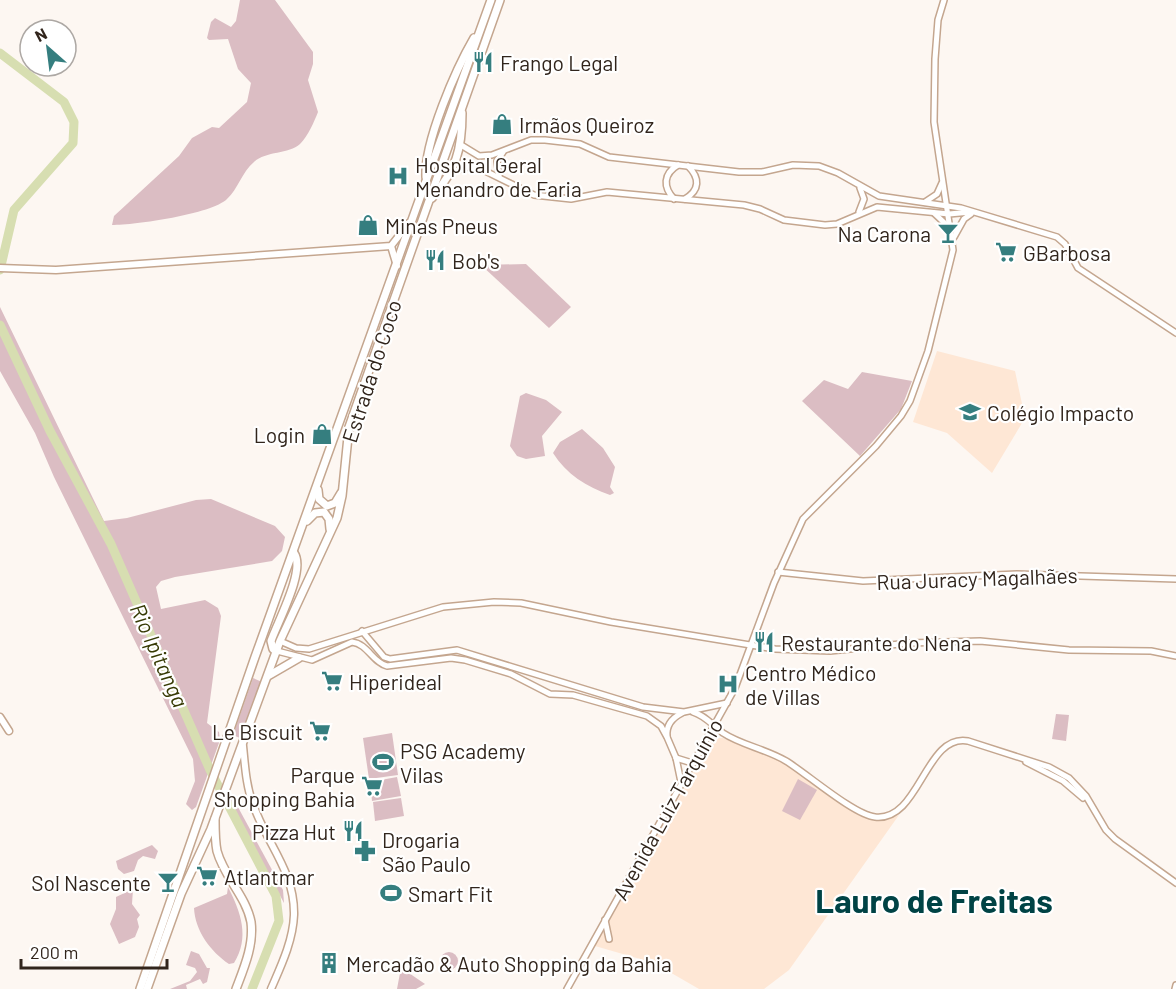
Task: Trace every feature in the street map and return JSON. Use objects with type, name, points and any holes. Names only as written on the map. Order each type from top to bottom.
[{"type":"main road","name":"Estrada do Coco","points":[[140,989],[223,755],[255,657],[417,210],[426,182],[426,165],[431,143],[461,60],[482,23],[491,0]]},
{"type":"main road","name":"Estrada do Coco","points":[[147,989],[181,894],[215,819],[280,641],[330,535],[340,508],[349,427],[500,0]]},
{"type":"main road","points":[[428,202],[452,172],[461,145],[463,106]]},
{"type":"main road","points":[[391,246],[417,210]]},
{"type":"main road","points":[[0,268],[21,271],[391,246]]},
{"type":"main road","points":[[391,246],[397,266]]},
{"type":"main road","points":[[318,484],[319,499],[327,506],[335,503],[343,490]]},
{"type":"main road","points":[[304,525],[315,513],[324,512],[329,519],[330,535]]},
{"type":"main road","points":[[276,651],[271,641],[297,574],[298,559],[294,553]]},
{"type":"main road","points":[[268,676],[299,658]]},
{"type":"main road","points":[[0,717],[9,731]]},
{"type":"main road","points":[[242,744],[253,805],[284,865],[292,893],[294,914],[290,936],[271,989]]},
{"type":"main road","points":[[215,819],[217,850],[248,910],[251,923],[247,956],[236,989]]},
{"type":"street","name":"Avenida Luiz Tarquínio","points":[[567,989],[727,703],[752,645],[778,572],[798,528],[811,508],[876,446],[901,416],[910,401],[942,304],[950,270],[953,239],[937,149],[934,92],[938,20],[944,0]]},
{"type":"street","points":[[461,145],[479,156],[505,151],[531,140],[557,141],[580,144],[609,158],[751,172],[793,165],[819,166],[889,198],[972,212],[1061,240],[1078,268],[1176,333]]},
{"type":"street","points":[[500,177],[496,162],[505,151]]},
{"type":"street","points":[[675,199],[667,188],[666,181],[671,170],[683,164]]},
{"type":"street","points":[[683,164],[696,175],[697,185],[694,191],[683,200]]},
{"type":"street","points":[[452,172],[475,167],[534,195],[572,199],[607,192],[755,207],[784,220],[825,225],[837,224],[872,208],[883,207],[949,214],[972,212]]},
{"type":"street","points":[[923,202],[937,194],[943,181]]},
{"type":"street","points":[[858,214],[864,199],[859,186]]},
{"type":"street","points":[[883,207],[882,201],[889,198]]},
{"type":"street","points":[[932,212],[951,229]]},
{"type":"street","points":[[953,239],[964,219],[972,212]]},
{"type":"street","name":"Rua Juracy Magalhães","points":[[778,572],[862,582],[1017,574],[1176,579]]},
{"type":"street","points":[[280,641],[296,648],[309,649],[443,607],[486,602],[515,603],[611,622],[775,649],[830,651],[910,643],[980,641],[1069,650],[1151,651],[1176,656]]},
{"type":"street","points":[[375,628],[376,646]]},
{"type":"street","points":[[362,631],[384,657],[441,651],[466,652],[643,707],[693,712],[727,703]]},
{"type":"street","points":[[276,651],[309,660],[352,642],[362,645],[381,664],[387,666],[451,658],[465,660],[511,674],[538,689],[559,696],[573,695],[647,716],[661,726],[667,737],[676,758],[681,782]]},
{"type":"street","points":[[309,649],[306,654],[309,660]]},
{"type":"street","points":[[538,689],[539,681],[543,676]]},
{"type":"street","points":[[559,696],[563,692],[563,683]]},
{"type":"street","points":[[667,737],[666,729],[670,721],[684,712]]},
{"type":"street","points":[[693,712],[708,718],[722,732],[771,753],[867,815],[875,817],[891,815],[902,807],[941,750],[955,740],[968,741],[1057,771],[1069,778],[1115,839],[1176,883]]},
{"type":"street","points":[[708,718],[709,734],[722,732]]},
{"type":"street","points":[[676,758],[692,763]]},
{"type":"street","points":[[1022,759],[1063,781],[1096,812]]},
{"type":"street","points":[[1051,776],[1057,771]]},
{"type":"street","points":[[1063,781],[1069,778]]},
{"type":"street","points":[[604,921],[609,939]]},
{"type":"shaded area","points":[[240,0],[275,0],[313,52],[313,64],[308,80],[318,112],[308,133],[295,147],[259,158],[246,171],[231,195],[219,204],[172,218],[112,225],[114,216],[179,156],[192,138],[212,127],[219,128],[247,102],[251,83],[238,69],[228,39],[209,40],[207,38],[211,22],[215,18],[231,27],[236,21]]},
{"type":"shaded area","points":[[526,264],[571,307],[549,328],[481,265]]},
{"type":"shaded area","points":[[0,307],[104,521],[127,518],[196,500],[211,499],[275,526],[285,537],[282,551],[272,561],[175,577],[161,581],[156,587],[161,609],[205,600],[218,608],[221,616],[207,723],[219,732],[220,740],[196,807],[192,810],[186,804],[195,781],[193,759],[54,477],[35,433],[0,371]]},
{"type":"shaded area","name":"Colégio Impacto","points":[[937,351],[1015,371],[1025,418],[992,473],[947,433],[913,422]]},
{"type":"shaded area","points":[[862,372],[912,381],[901,409],[860,456],[802,401],[824,380],[848,389]]},
{"type":"shaded area","points":[[526,393],[546,400],[562,412],[542,436],[545,456],[526,459],[517,456],[510,446],[520,396]]},
{"type":"shaded area","points":[[582,429],[603,448],[615,467],[610,487],[614,493],[610,495],[578,479],[558,461],[553,453],[560,442]]},
{"type":"shaded area","points":[[253,678],[262,682],[242,739],[233,735]]},
{"type":"shaded area","points":[[1056,714],[1069,715],[1066,741],[1052,739]]},
{"type":"shaded area","points":[[392,733],[398,775],[369,779],[363,738]]},
{"type":"shaded area","points":[[723,738],[781,761],[865,818],[882,821],[899,815],[789,970],[764,989],[699,989],[654,963],[595,946],[711,741]]},
{"type":"shaded area","points":[[397,777],[401,796],[372,801],[370,782]]},
{"type":"shaded area","points":[[798,779],[817,790],[800,820],[782,811]]},
{"type":"shaded area","points":[[233,798],[283,890],[284,903],[229,801]]},
{"type":"shaded area","points":[[401,798],[404,816],[375,821],[373,802]]},
{"type":"shaded area","points":[[152,845],[158,851],[155,859],[143,856],[138,860],[134,871],[124,874],[118,869],[116,861]]},
{"type":"shaded area","points":[[228,887],[240,915],[243,935],[239,954],[234,963],[229,964],[205,940],[197,925],[194,908],[227,894]]},
{"type":"shaded area","points":[[133,889],[132,904],[140,915],[137,919],[139,927],[135,937],[119,944],[110,924],[116,909],[116,897]]},
{"type":"shaded area","points":[[191,951],[199,954],[207,968],[210,968],[207,982],[203,984],[200,979],[186,985],[187,989],[170,989],[190,981],[197,972],[195,968],[186,965]]},
{"type":"shaded area","points":[[449,952],[455,955],[458,961],[455,967],[449,970],[443,967],[440,961],[443,955]]},
{"type":"shaded area","points":[[403,969],[425,984],[416,989],[397,989]]},
{"type":"waterway","name":"Rio Ipitanga","points":[[0,53],[64,102],[74,122],[73,143],[14,210],[0,270]]},
{"type":"waterway","name":"Rio Ipitanga","points":[[0,325],[50,431],[111,544],[210,770],[276,896],[279,921],[252,989]]},
{"type":"place","name":"Frango Legal","points":[[483,62]]},
{"type":"place","name":"Irmãos Queiroz","points":[[502,124]]},
{"type":"place","name":"Hospital Geral Menandro de Faria","points":[[398,176]]},
{"type":"place","name":"Minas Pneus","points":[[368,225]]},
{"type":"place","name":"Na Carona","points":[[948,233]]},
{"type":"place","name":"GBarbosa","points":[[1006,252]]},
{"type":"place","name":"Bob's","points":[[435,260]]},
{"type":"place","name":"Colégio Impacto","points":[[970,412]]},
{"type":"place","name":"Login","points":[[322,434]]},
{"type":"place","name":"Restaurante do Nena","points":[[764,642]]},
{"type":"place","name":"Hiperideal","points":[[332,681]]},
{"type":"place","name":"Centro Médico de Villas","points":[[728,684]]},
{"type":"place","name":"Le Biscuit","points":[[320,731]]},
{"type":"place","name":"PSG Academy Vilas","points":[[383,762]]},
{"type":"place","name":"Parque Shopping Bahia","points":[[372,786]]},
{"type":"place","name":"Pizza Hut","points":[[353,831]]},
{"type":"place","name":"Drogaria São Paulo","points":[[365,851]]},
{"type":"place","name":"Atlantmar","points":[[207,876]]},
{"type":"place","name":"Sol Nascente","points":[[168,882]]},
{"type":"place","name":"Smart Fit","points":[[391,893]]},
{"type":"place","name":"Mercadão & Auto Shopping da Bahia","points":[[329,963]]},
{"type":"district","name":"Lauro de Freitas","points":[[934,900]]}]
